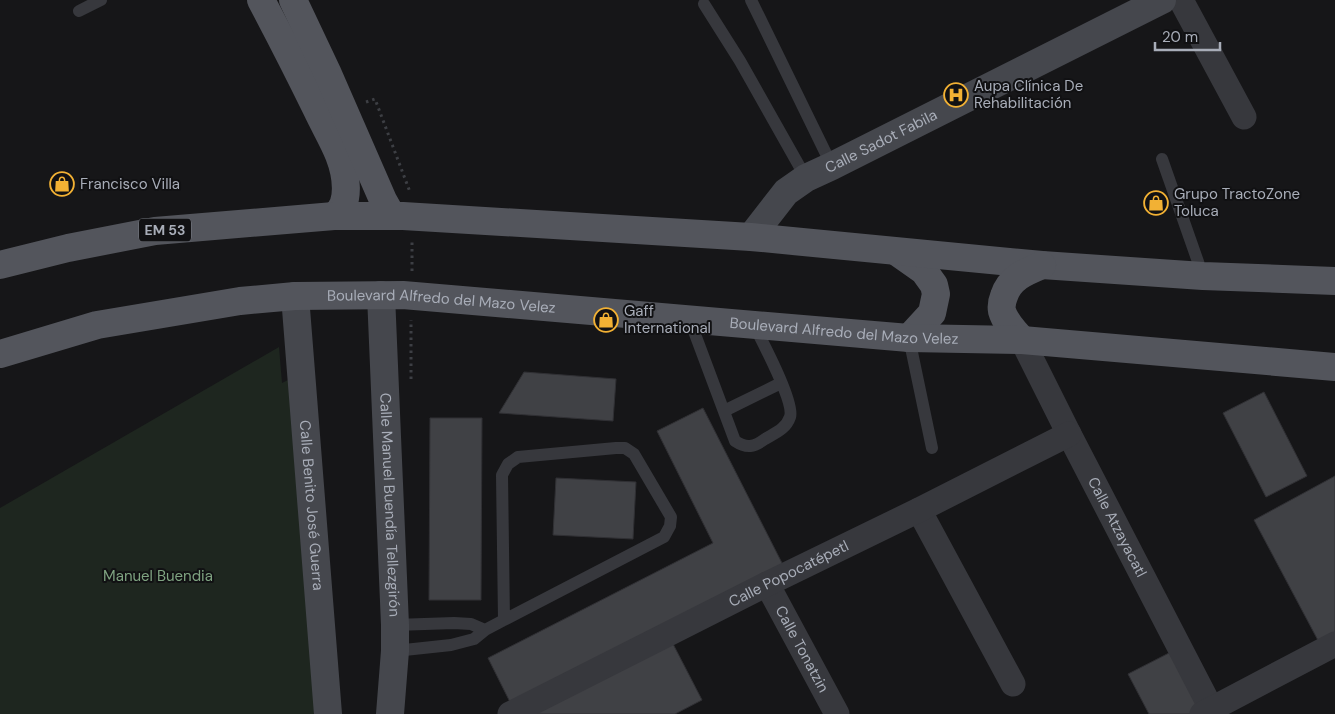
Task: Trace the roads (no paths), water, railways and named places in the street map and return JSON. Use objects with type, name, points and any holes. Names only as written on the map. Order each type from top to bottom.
[{"type":"main road","points":[[261,0],[339,156],[345,179],[344,201],[341,211],[334,216]]},
{"type":"main road","points":[[293,0],[328,74],[383,200],[392,216]]},
{"type":"main road","name":"Calle Sadot Fabila","points":[[752,237],[786,192],[806,178],[1162,0]]},
{"type":"main road","points":[[334,216],[392,216],[752,237],[1042,266],[1203,276],[1335,281]]},
{"type":"main road","name":"EM 53","points":[[0,265],[68,248],[155,231],[334,216]]},
{"type":"main road","points":[[897,252],[924,271],[934,285],[936,294],[932,313],[909,338]]},
{"type":"main road","points":[[1022,340],[1002,311],[1002,302],[1008,287],[1014,280],[1022,274],[1042,266]]},
{"type":"main road","name":"Boulevard Alfredo del Mazo Velez","points":[[0,354],[97,325],[240,301],[295,296],[381,294],[689,318],[909,338],[1022,340],[1335,367]]},
{"type":"main road","name":"Calle Manuel Buendía Tellezgirón","points":[[381,294],[395,638],[390,714]]},
{"type":"main road","name":"Calle Benito José Guerra","points":[[295,296],[328,714]]},
{"type":"street","points":[[1181,0],[1244,117]]},
{"type":"street","name":"Calle Atzayacatl","points":[[1022,340],[1209,712]]},
{"type":"street","name":"Calle Popocatépetl","points":[[510,714],[766,584],[919,510],[1069,434]]},
{"type":"street","points":[[919,510],[1013,684]]},
{"type":"street","name":"Calle Tonatzin","points":[[766,584],[837,714]]},
{"type":"street","points":[[1209,712],[1332,654]]},
{"type":"lane","points":[[79,11],[101,0]]},
{"type":"lane","points":[[750,0],[832,166]]},
{"type":"lane","points":[[704,4],[740,61],[806,178]]},
{"type":"lane","points":[[1162,159],[1203,276]]},
{"type":"lane","points":[[689,318],[735,441],[743,446],[754,447],[785,427],[791,415],[790,400],[753,324]]},
{"type":"lane","points":[[909,338],[932,448]]},
{"type":"lane","points":[[724,411],[781,383]]},
{"type":"lane","points":[[395,638],[450,645],[474,639],[485,630],[664,537],[670,526],[671,517],[634,454],[625,448],[616,448],[518,457],[508,464],[502,475],[504,620]]},
{"type":"lane","points":[[395,638],[454,623],[471,624],[485,630]]},
{"type":"place","name":"Aupa Clínica De Rehabilitación","points":[[956,95]]},
{"type":"place","name":"Francisco Villa","points":[[62,184]]},
{"type":"place","name":"Grupo TractoZone Toluca","points":[[1156,203]]},
{"type":"place","name":"Gaff International","points":[[606,320]]},
{"type":"park label","name":"Manuel Buendia","points":[[158,576]]}]
